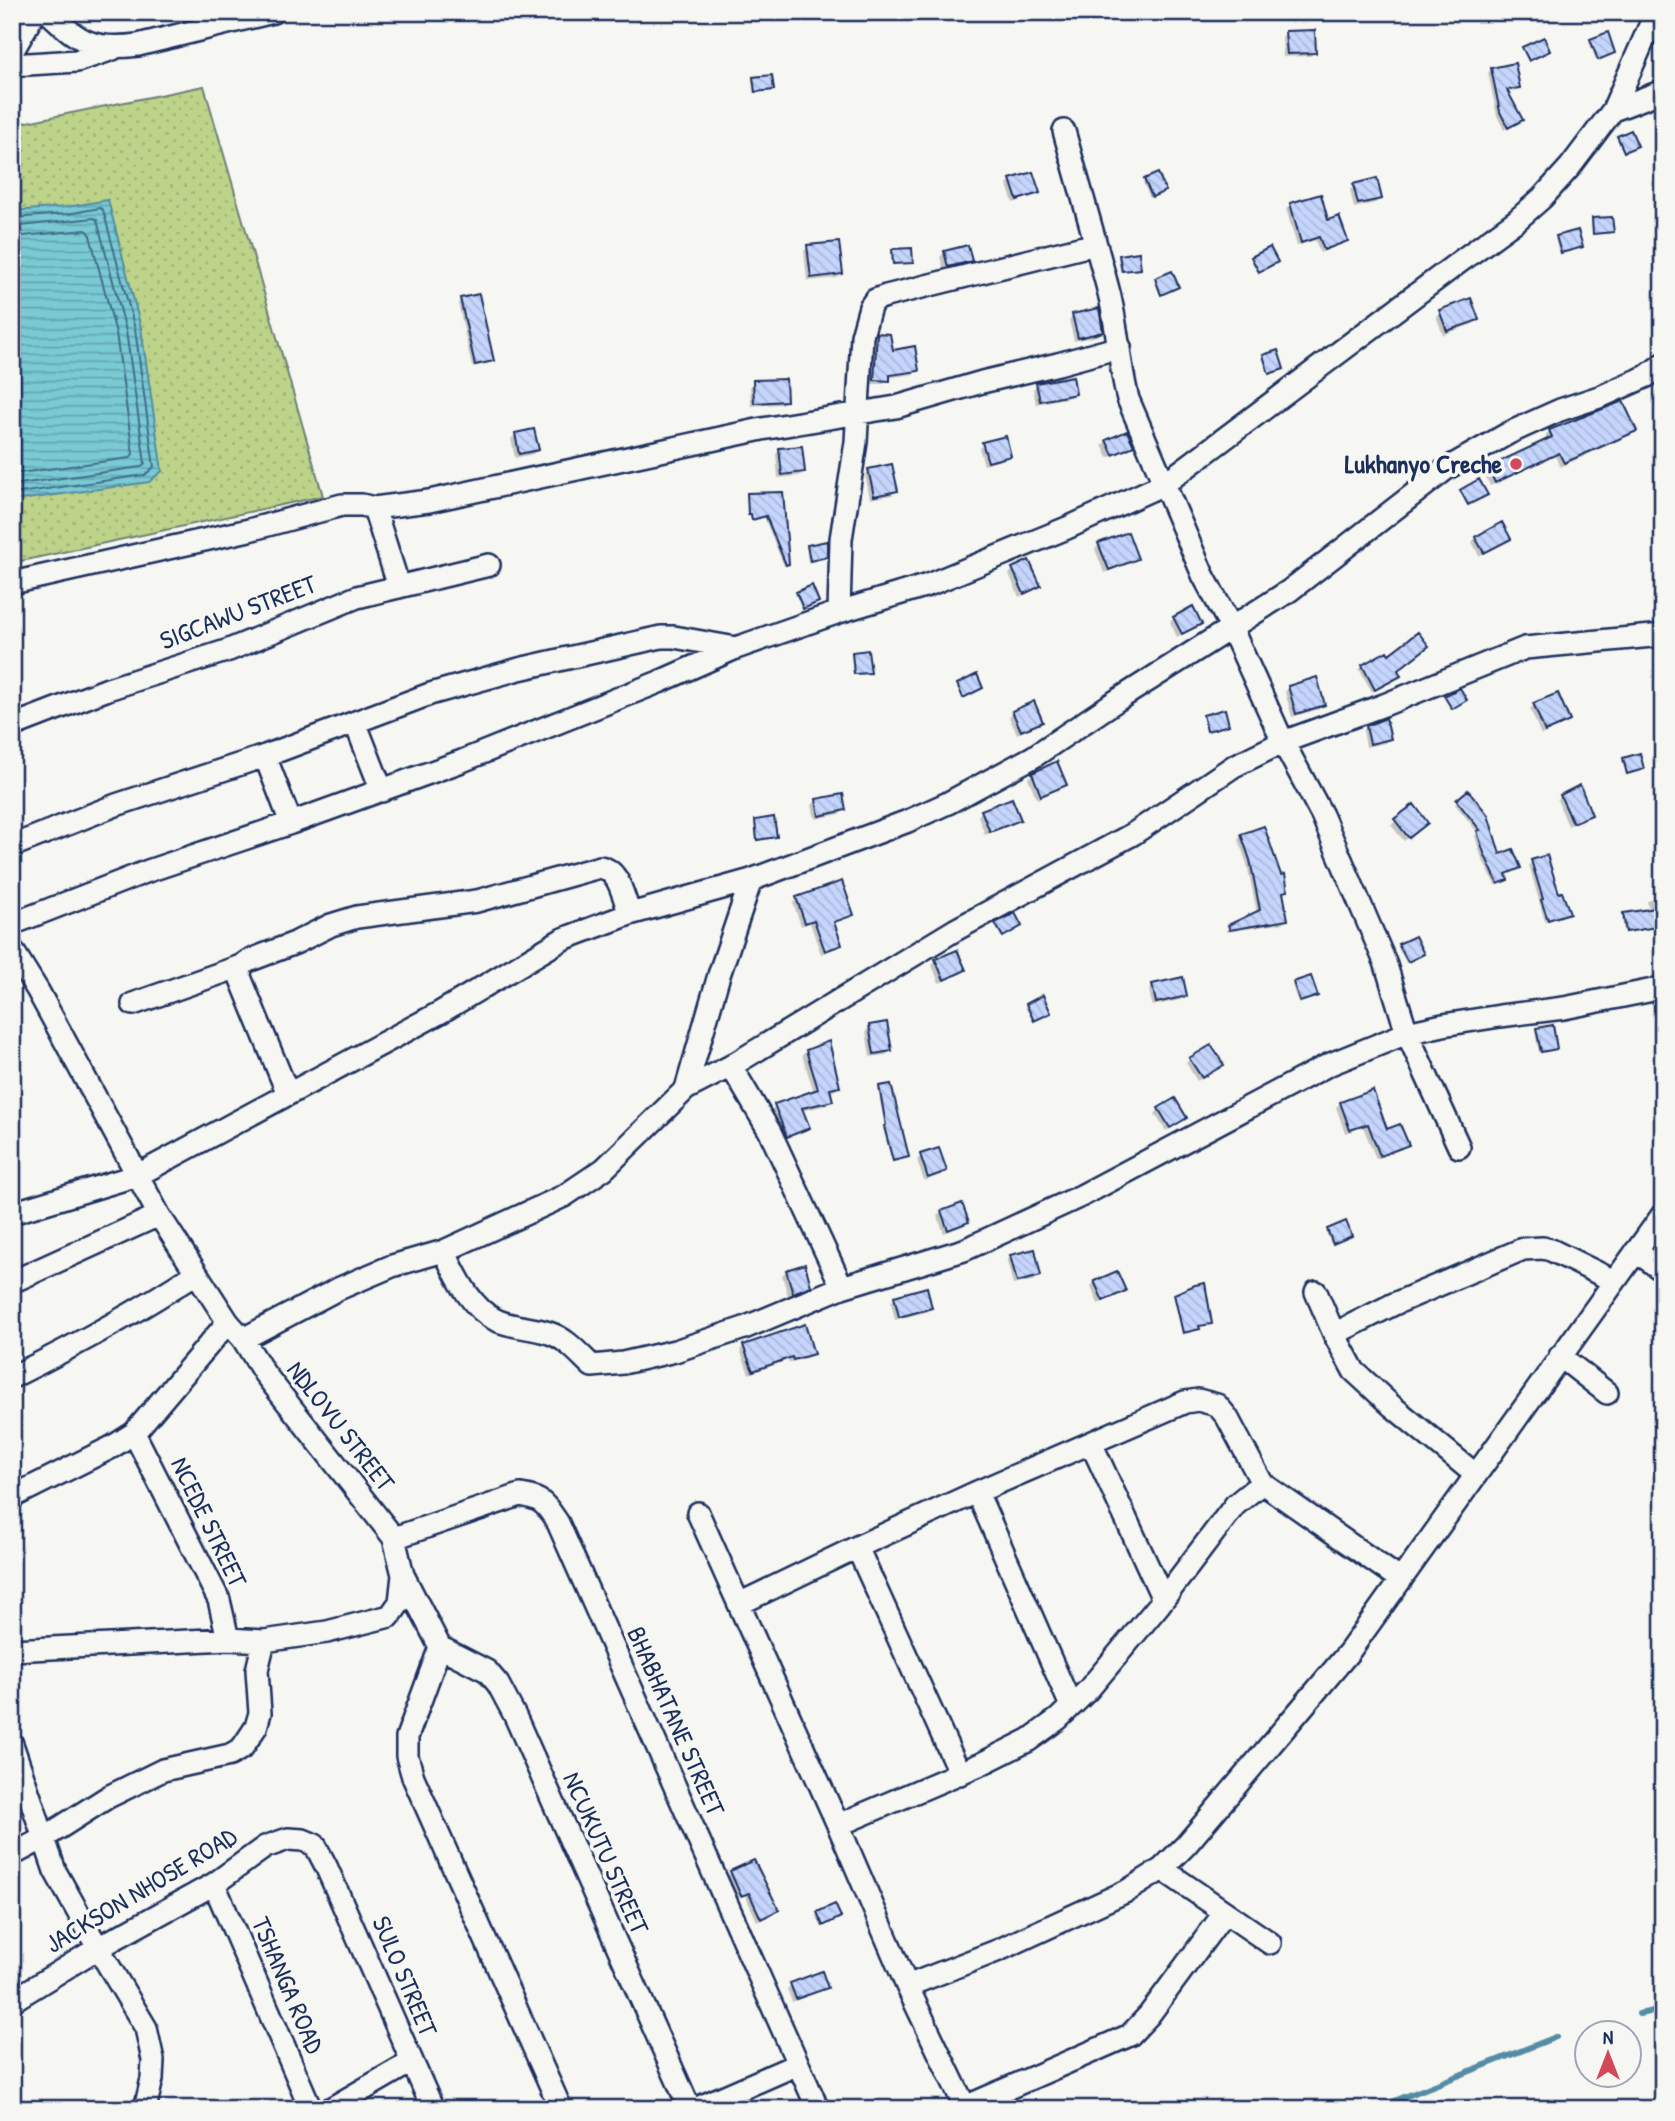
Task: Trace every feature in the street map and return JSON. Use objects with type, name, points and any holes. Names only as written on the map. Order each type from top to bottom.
[{"type":"street","points":[[12,52],[35,12]]},
{"type":"street","points":[[48,12],[74,36],[106,47],[138,46],[273,12]]},
{"type":"street","points":[[12,924],[148,871],[382,791],[625,696],[736,648],[928,585],[1067,528],[1164,484],[1517,220],[1542,198],[1570,167],[1613,110],[1656,12]]},
{"type":"street","points":[[12,65],[77,61],[106,47]]},
{"type":"street","points":[[1613,110],[1663,91]]},
{"type":"street","points":[[1064,131],[1109,293],[1128,399],[1203,575],[1231,627],[1283,742],[1322,815],[1385,962],[1407,1033],[1459,1147]]},
{"type":"street","points":[[839,612],[841,539],[856,442],[862,336],[866,318],[875,300],[1095,244]]},
{"type":"street","points":[[12,583],[249,530],[342,505],[374,508],[429,501],[762,429],[896,407],[1120,347]]},
{"type":"street","points":[[12,1213],[138,1175],[441,1012],[563,939],[630,914],[751,880],[908,821],[948,803],[1033,757],[1289,591],[1446,469],[1509,433],[1647,376],[1663,364]]},
{"type":"street","points":[[374,508],[399,587]]},
{"type":"street","name":"SIGCAWU STREET","points":[[12,726],[108,689],[229,650],[357,597],[489,565]]},
{"type":"street","points":[[243,1339],[338,1289],[392,1266],[444,1251],[564,1196],[604,1168],[686,1089],[731,1066],[956,930],[1133,834],[1234,766],[1283,742],[1525,648],[1663,635]]},
{"type":"street","points":[[12,846],[116,805],[265,756],[443,690],[519,669],[661,637],[736,648]]},
{"type":"street","points":[[355,722],[382,791]]},
{"type":"street","points":[[265,756],[291,823]]},
{"type":"street","points":[[133,1004],[241,966],[331,925],[357,917],[477,901],[600,867],[615,874],[630,914]]},
{"type":"street","points":[[686,1089],[719,975],[751,880]]},
{"type":"street","name":"NDLOVU STREET","points":[[12,949],[38,991],[159,1215],[264,1373],[394,1538],[403,1576],[400,1602],[390,1616],[327,1632],[264,1641],[228,1639],[12,1650]]},
{"type":"street","points":[[241,966],[240,977],[288,1094]]},
{"type":"street","points":[[444,1251],[460,1283],[478,1307],[494,1320],[549,1333],[564,1340],[592,1366],[623,1363],[675,1351],[744,1328],[842,1287],[964,1250],[1103,1185],[1328,1065],[1407,1033],[1466,1021],[1564,1008],[1663,987]]},
{"type":"street","points":[[731,1066],[770,1132],[842,1287]]},
{"type":"street","points":[[907,1986],[999,1950],[1127,1891],[1162,1869],[1186,1845],[1349,1652],[1663,1214]]},
{"type":"street","points":[[12,1282],[159,1215]]},
{"type":"street","points":[[1334,1334],[1394,1304],[1523,1249],[1551,1250],[1614,1281]]},
{"type":"street","points":[[1636,1251],[1663,1271]]},
{"type":"street","points":[[12,1377],[86,1341],[196,1273]]},
{"type":"street","points":[[1316,1292],[1354,1371],[1476,1475]]},
{"type":"street","points":[[12,1497],[112,1447],[134,1433],[228,1322]]},
{"type":"street","points":[[1560,1356],[1607,1393]]},
{"type":"street","points":[[739,1604],[977,1492],[1185,1402],[1198,1400],[1217,1405],[1227,1417],[1262,1483],[1401,1580]]},
{"type":"street","name":"NCEDE STREET","points":[[134,1433],[219,1600],[228,1639]]},
{"type":"street","points":[[1091,1443],[1164,1599]]},
{"type":"street","points":[[838,1825],[1029,1740],[1058,1719],[1088,1689],[1164,1599],[1235,1506],[1262,1483]]},
{"type":"street","points":[[977,1492],[1072,1706]]},
{"type":"street","name":"BHABHATANE STREET","points":[[394,1538],[520,1495],[533,1497],[545,1504],[558,1524],[818,2109]]},
{"type":"street","points":[[698,1513],[907,1986],[965,2108],[1130,2035],[1149,2015],[1225,1912]]},
{"type":"street","points":[[857,1547],[960,1773]]},
{"type":"street","points":[[403,1576],[440,1647],[407,1737],[407,1756],[413,1777],[561,2109]]},
{"type":"street","points":[[12,1855],[108,1797],[163,1770],[230,1755],[242,1748],[256,1727],[260,1713],[257,1670],[264,1641]]},
{"type":"street","name":"NCUKUTU STREET","points":[[440,1647],[487,1671],[498,1684],[515,1716],[692,2109],[798,2064]]},
{"type":"street","points":[[12,1744],[55,1871],[146,2028],[153,2060],[145,2109]]},
{"type":"street","name":"JACKSON NHOSE ROAD","points":[[12,2001],[98,1948],[214,1884],[265,1847],[288,1839],[303,1840]]},
{"type":"street","name":"SULO STREET","points":[[303,1840],[315,1845],[326,1866],[433,2109]]},
{"type":"street","points":[[1162,1869],[1270,1943]]},
{"type":"street","name":"TSHANGA ROAD","points":[[214,1884],[311,2109]]},
{"type":"street","points":[[330,2109],[411,2062]]},
{"type":"green space","points":[[204,86],[323,496],[12,563],[12,125]]},
{"type":"water","points":[[108,200],[141,328],[162,471],[149,482],[12,501],[12,211],[67,207]]},
{"type":"building","points":[[1315,30],[1316,53],[1287,54],[1285,31]]},
{"type":"building","points":[[1608,32],[1615,53],[1598,60],[1590,39]]},
{"type":"building","points":[[1544,37],[1550,51],[1529,61],[1522,47]]},
{"type":"building","points":[[1515,63],[1520,88],[1507,90],[1523,120],[1508,128],[1500,112],[1491,68]]},
{"type":"building","points":[[772,75],[774,90],[755,92],[753,77]]},
{"type":"building","points":[[1631,130],[1638,146],[1624,152],[1617,136]]},
{"type":"building","points":[[1033,172],[1040,193],[1017,200],[1010,179]]},
{"type":"building","points":[[1158,173],[1166,191],[1152,197],[1144,179]]},
{"type":"building","points":[[1377,178],[1382,199],[1358,204],[1353,184]]},
{"type":"building","points":[[1321,194],[1328,220],[1339,216],[1348,241],[1324,250],[1319,237],[1301,243],[1290,203]]},
{"type":"building","points":[[1612,217],[1614,232],[1593,234],[1592,218]]},
{"type":"building","points":[[1578,230],[1583,247],[1561,253],[1556,236]]},
{"type":"building","points":[[839,242],[843,274],[811,278],[807,245]]},
{"type":"building","points":[[968,245],[972,261],[948,267],[944,251]]},
{"type":"building","points":[[1270,247],[1278,262],[1259,272],[1251,257]]},
{"type":"building","points":[[912,248],[913,263],[893,264],[892,249]]},
{"type":"building","points":[[1139,252],[1141,269],[1122,271],[1119,255]]},
{"type":"building","points":[[1172,271],[1179,287],[1161,295],[1155,278]]},
{"type":"building","points":[[479,294],[494,361],[475,365],[460,298]]},
{"type":"building","points":[[1471,298],[1479,320],[1447,331],[1439,310]]},
{"type":"building","points":[[1099,308],[1103,332],[1078,338],[1072,314]]},
{"type":"building","points":[[877,333],[890,334],[893,350],[915,346],[919,371],[890,375],[890,381],[874,380]]},
{"type":"building","points":[[1278,350],[1284,369],[1269,374],[1263,355]]},
{"type":"building","points":[[1073,376],[1076,394],[1040,401],[1036,383]]},
{"type":"building","points":[[786,379],[787,401],[754,403],[753,380]]},
{"type":"building","points":[[1623,401],[1637,431],[1564,463],[1559,453],[1495,483],[1488,467],[1552,437],[1549,430]]},
{"type":"building","points":[[534,429],[539,450],[519,454],[515,433]]},
{"type":"building","points":[[1127,431],[1134,446],[1113,455],[1106,440]]},
{"type":"building","points":[[1006,436],[1011,456],[988,462],[982,442]]},
{"type":"building","points":[[802,446],[805,472],[782,475],[779,448]]},
{"type":"building","points":[[892,464],[898,491],[874,496],[868,469]]},
{"type":"building","points":[[1479,479],[1488,495],[1468,505],[1460,490]]},
{"type":"building","points":[[783,492],[789,564],[786,565],[766,516],[752,520],[751,514],[748,514],[747,493]]},
{"type":"building","points":[[1502,522],[1511,539],[1484,553],[1475,537]]},
{"type":"building","points":[[1128,532],[1138,559],[1109,570],[1098,543]]},
{"type":"building","points":[[827,541],[827,557],[810,561],[807,545]]},
{"type":"building","points":[[1029,560],[1041,586],[1024,594],[1012,568]]},
{"type":"building","points":[[812,585],[819,602],[803,609],[796,592]]},
{"type":"building","points":[[1193,606],[1202,624],[1182,634],[1173,617]]},
{"type":"building","points":[[1418,632],[1429,646],[1398,670],[1401,676],[1375,690],[1362,665],[1387,651],[1389,654]]},
{"type":"building","points":[[868,650],[871,673],[854,674],[852,652]]},
{"type":"building","points":[[977,674],[983,688],[963,698],[957,684]]},
{"type":"building","points":[[1317,677],[1325,705],[1296,714],[1288,686]]},
{"type":"building","points":[[1460,688],[1467,700],[1452,709],[1444,696]]},
{"type":"building","points":[[1558,693],[1570,721],[1545,732],[1533,703]]},
{"type":"building","points":[[1034,701],[1043,722],[1021,731],[1012,711]]},
{"type":"building","points":[[1225,709],[1229,725],[1207,731],[1203,715]]},
{"type":"building","points":[[1386,718],[1391,739],[1370,744],[1366,726]]},
{"type":"building","points":[[1640,753],[1644,769],[1627,774],[1623,758]]},
{"type":"building","points":[[1057,761],[1067,785],[1041,796],[1032,773]]},
{"type":"building","points":[[1580,785],[1592,815],[1573,823],[1560,795]]},
{"type":"building","points":[[1468,790],[1488,815],[1500,854],[1513,849],[1521,868],[1506,874],[1508,880],[1498,884],[1484,853],[1477,831],[1480,830],[1456,800]]},
{"type":"building","points":[[843,794],[846,810],[819,816],[816,799]]},
{"type":"building","points":[[1012,798],[1021,820],[990,832],[981,810]]},
{"type":"building","points":[[1414,804],[1428,823],[1409,838],[1394,819]]},
{"type":"building","points":[[774,817],[777,837],[757,840],[755,820]]},
{"type":"building","points":[[1264,826],[1281,875],[1285,874],[1288,891],[1283,892],[1288,920],[1230,930],[1228,925],[1260,910],[1250,860],[1241,834]]},
{"type":"building","points":[[1547,855],[1559,893],[1562,892],[1570,913],[1548,920],[1531,860]]},
{"type":"building","points":[[842,881],[854,915],[834,922],[842,945],[825,951],[814,920],[805,923],[796,897]]},
{"type":"building","points":[[1663,907],[1663,926],[1626,932],[1623,913]]},
{"type":"building","points":[[1015,913],[1022,926],[1003,937],[995,923]]},
{"type":"building","points":[[1415,936],[1424,954],[1408,962],[1398,944]]},
{"type":"building","points":[[957,950],[966,970],[944,980],[935,959]]},
{"type":"building","points":[[1311,976],[1318,996],[1300,1002],[1293,982]]},
{"type":"building","points":[[1183,977],[1187,996],[1156,1003],[1152,984]]},
{"type":"building","points":[[1043,995],[1051,1013],[1034,1021],[1026,1004]]},
{"type":"building","points":[[887,1022],[892,1051],[874,1054],[869,1025]]},
{"type":"building","points":[[1553,1025],[1557,1049],[1541,1052],[1536,1028]]},
{"type":"building","points":[[829,1041],[840,1087],[830,1089],[833,1101],[802,1108],[810,1128],[787,1137],[774,1104],[818,1089],[806,1050]]},
{"type":"building","points":[[1211,1045],[1224,1065],[1202,1078],[1189,1058]]},
{"type":"building","points":[[891,1084],[909,1157],[893,1161],[884,1126],[886,1125],[879,1086]]},
{"type":"building","points":[[1373,1090],[1387,1129],[1400,1124],[1409,1145],[1380,1156],[1368,1124],[1350,1130],[1340,1102]]},
{"type":"building","points":[[1175,1098],[1187,1118],[1170,1128],[1158,1108]]},
{"type":"building","points":[[939,1148],[947,1171],[928,1178],[920,1154]]},
{"type":"building","points":[[962,1203],[969,1222],[948,1230],[941,1211]]},
{"type":"building","points":[[1346,1221],[1352,1236],[1333,1244],[1327,1229]]},
{"type":"building","points":[[1035,1249],[1041,1276],[1017,1282],[1010,1255]]},
{"type":"building","points":[[805,1264],[811,1286],[793,1293],[786,1270]]},
{"type":"building","points":[[1117,1271],[1126,1291],[1103,1301],[1094,1281]]},
{"type":"building","points":[[1205,1283],[1212,1324],[1183,1333],[1174,1294]]},
{"type":"building","points":[[927,1287],[932,1308],[899,1317],[894,1296]]},
{"type":"building","points":[[805,1324],[814,1354],[793,1360],[792,1357],[753,1371],[743,1345]]},
{"type":"building","points":[[754,1860],[779,1910],[761,1919],[749,1893],[741,1896],[730,1871]]},
{"type":"building","points":[[835,1904],[841,1917],[823,1926],[817,1912]]},
{"type":"building","points":[[822,1971],[828,1988],[796,1999],[790,1983]]},
{"type":"waterway","points":[[1639,2014],[1663,2009]]},
{"type":"waterway","points":[[1374,2109],[1556,2037]]},
{"type":"place","name":"Lukhanyo Creche","points":[[1516,464]]}]
